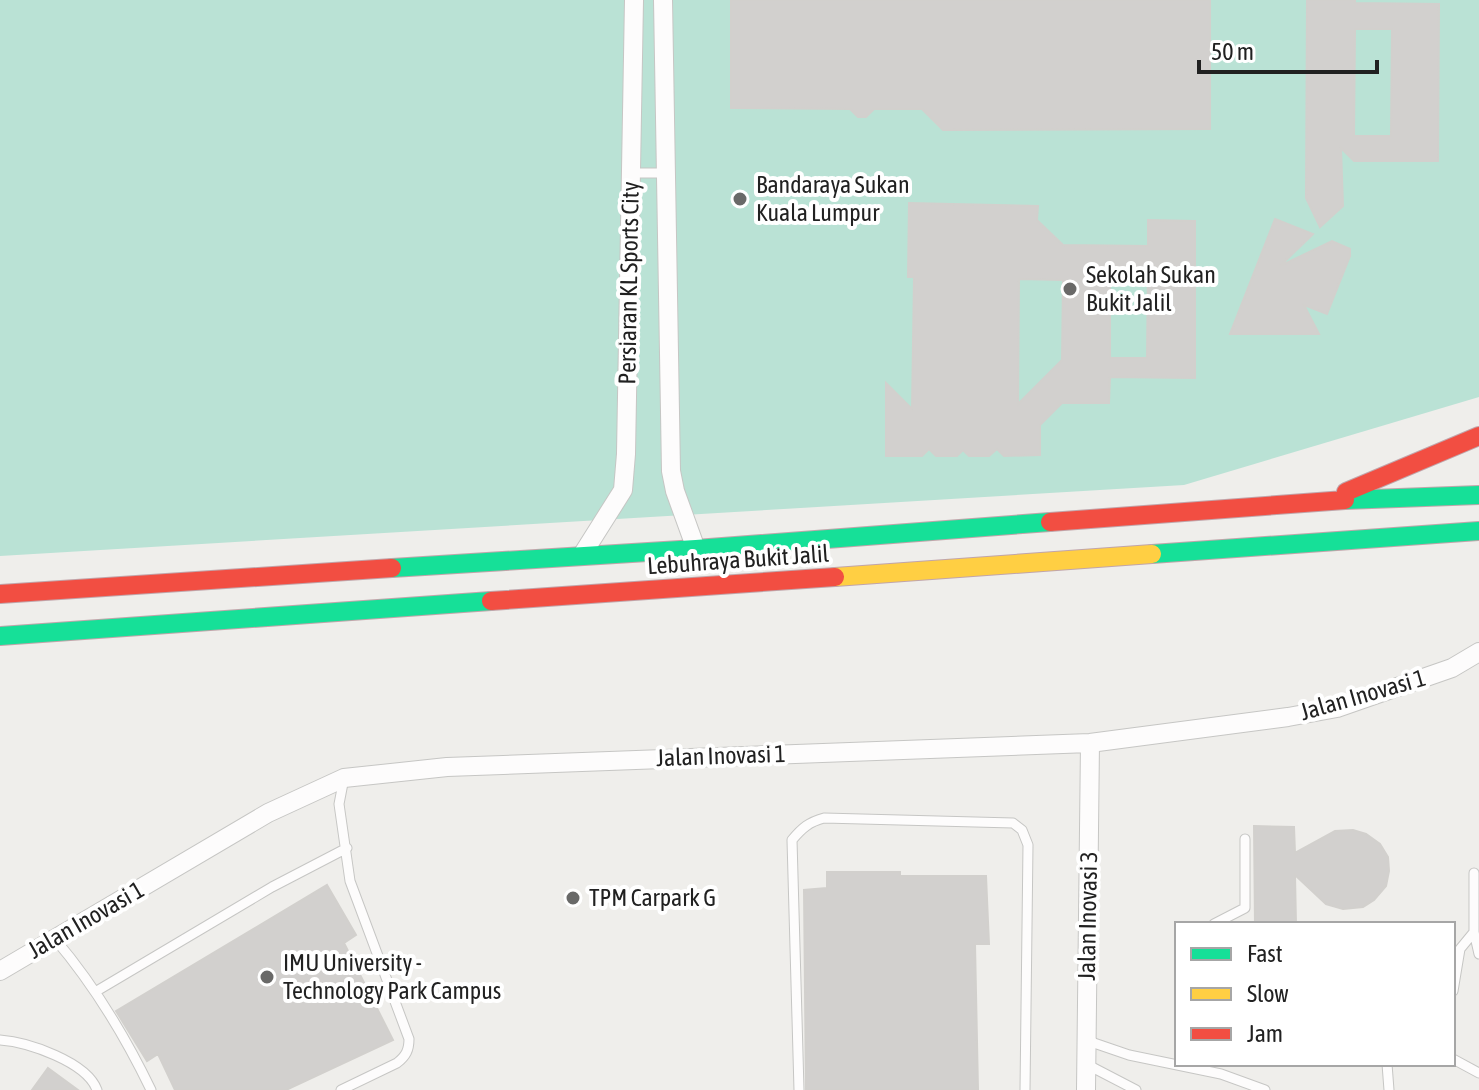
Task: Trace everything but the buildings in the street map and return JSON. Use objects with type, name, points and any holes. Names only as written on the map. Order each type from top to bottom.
[{"type":"highway","points":[[1332,500],[1353,487],[1479,436]]},
{"type":"highway","name":"Lebuhraya Bukit Jalil","points":[[0,594],[696,549],[1332,500],[1479,495]]},
{"type":"highway","name":"Lebuhraya Bukit Jalil","points":[[0,636],[1479,531]]},
{"type":"street","name":"Persiaran KL Sports City","points":[[582,555],[623,490],[634,0]]},
{"type":"street","name":"Persiaran KL Sports City","points":[[663,0],[671,471],[696,549]]},
{"type":"street","name":"Jalan Inovasi 1","points":[[0,971],[268,813],[344,778],[447,767],[1090,743],[1337,708],[1452,668],[1479,652]]},
{"type":"street","name":"Jalan Inovasi 3","points":[[1086,1090],[1090,743]]},
{"type":"lane","points":[[630,173],[666,173]]},
{"type":"lane","points":[[341,1090],[397,1063],[405,1057],[409,1048],[409,1039],[350,881],[339,804],[344,778]]},
{"type":"lane","points":[[799,1090],[792,840],[810,822],[824,818],[1013,823],[1022,830],[1028,845],[1025,1090]]},
{"type":"lane","points":[[1218,922],[1245,908],[1245,839]]},
{"type":"lane","points":[[95,992],[272,887],[347,848]]},
{"type":"lane","points":[[1474,873],[1474,932],[1479,954]]},
{"type":"lane","points":[[1455,979],[1460,949],[1474,932]]},
{"type":"lane","points":[[55,939],[95,992],[151,1090]]},
{"type":"lane","points":[[1086,1036],[1094,1043],[1129,1055],[1175,1063]]},
{"type":"lane","points":[[0,1040],[27,1045],[58,1057],[93,1082],[97,1090]]},
{"type":"lane","points":[[1455,1060],[1479,1073]]},
{"type":"lane","points":[[1085,1063],[1136,1090]]},
{"type":"lane","points":[[1387,1066],[1389,1090]]},
{"type":"lane","points":[[1199,1067],[1265,1090]]},
{"type":"green space","name":"Bandaraya Sukan Kuala Lumpur","points":[[0,0],[1479,0],[1479,397],[1184,485],[0,556]]},
{"type":"traffic: fast","points":[[1345,500],[1479,495]]},
{"type":"traffic: fast","points":[[392,568],[1050,522]]},
{"type":"traffic: fast","points":[[1152,554],[1479,531]]},
{"type":"traffic: fast","points":[[0,636],[491,601]]},
{"type":"traffic: slow","points":[[835,577],[1152,554]]},
{"type":"traffic: jam","points":[[1346,492],[1479,436]]},
{"type":"traffic: jam","points":[[1050,522],[1345,500]]},
{"type":"traffic: jam","points":[[0,594],[392,568]]},
{"type":"traffic: jam","points":[[491,601],[835,577]]},
{"type":"place","name":"Bandaraya Sukan Kuala Lumpur","points":[[740,199]]},
{"type":"place","name":"Sekolah Sukan Bukit Jalil","points":[[1070,289]]},
{"type":"place","name":"TPM Carpark G","points":[[573,898]]},
{"type":"place","name":"IMU University - Technology Park Campus","points":[[267,977]]}]
